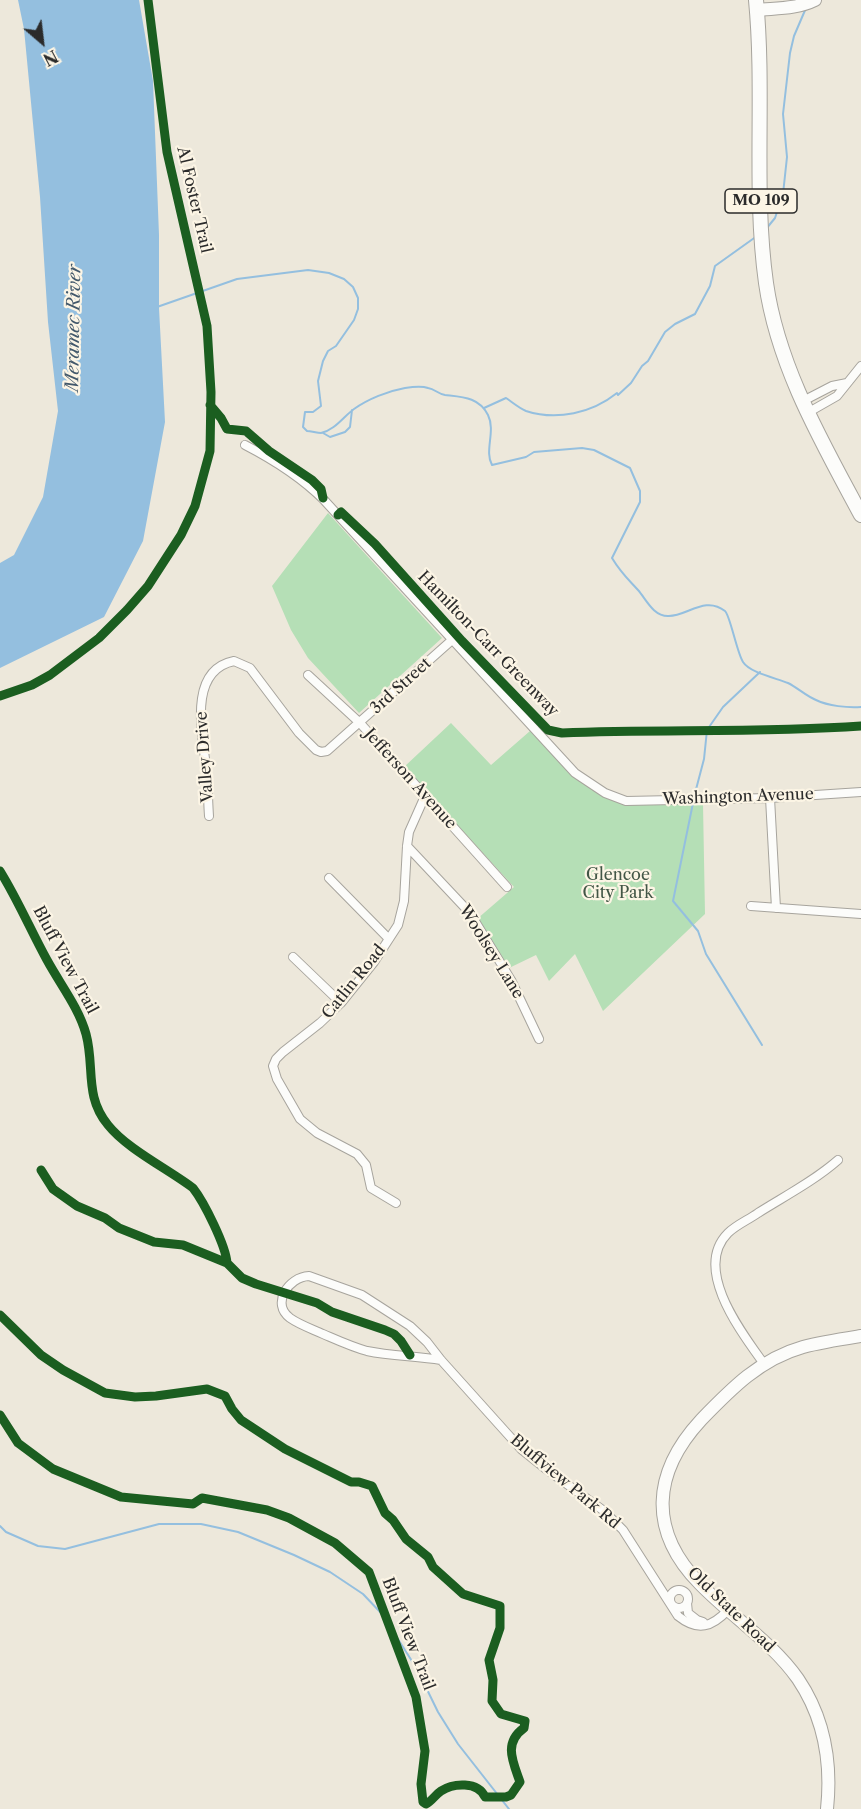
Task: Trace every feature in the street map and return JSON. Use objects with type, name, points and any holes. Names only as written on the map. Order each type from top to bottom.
[{"type":"main road","name":"MO 109","points":[[757,5],[762,233],[766,284],[780,342],[806,407],[861,515]]},
{"type":"street","points":[[757,5],[791,7],[815,0]]},
{"type":"street","points":[[806,407],[837,396],[861,366]]},
{"type":"street","points":[[245,445],[275,461],[308,485],[452,640]]},
{"type":"street","name":"3rd Street","points":[[321,752],[327,751],[360,723],[452,640]]},
{"type":"street","name":"Washington Avenue","points":[[452,640],[575,773],[615,798],[626,801],[770,798],[861,792]]},
{"type":"street","name":"Valley Drive","points":[[209,816],[200,716],[207,683],[219,666],[234,661],[250,668],[299,733],[321,752]]},
{"type":"street","name":"Jefferson Avenue","points":[[308,675],[360,723],[507,887]]},
{"type":"street","name":"Catlin Road","points":[[396,1203],[371,1188],[368,1183],[366,1165],[357,1154],[305,1124],[295,1111],[274,1071],[276,1059],[340,1004],[374,962],[398,925],[404,901],[409,832],[425,796]]},
{"type":"street","points":[[770,798],[776,908]]},
{"type":"street","name":"Woolsey Lane","points":[[407,846],[470,913],[511,980],[539,1039]]},
{"type":"street","points":[[329,878],[389,939]]},
{"type":"street","points":[[752,906],[861,914]]},
{"type":"street","points":[[293,957],[340,1004]]},
{"type":"street","points":[[764,1364],[743,1334],[720,1291],[715,1269],[718,1249],[729,1231],[819,1177],[838,1160]]},
{"type":"street","name":"Bluffview Park Rd","points":[[441,1360],[366,1350],[305,1326],[288,1317],[283,1309],[282,1297],[290,1283],[301,1277],[309,1276],[362,1294],[394,1314],[423,1338],[521,1449],[604,1511],[623,1530],[668,1603],[683,1620],[702,1626],[709,1625],[724,1613]]},
{"type":"street","name":"Old State Road","points":[[828,1809],[829,1773],[825,1738],[807,1695],[777,1654],[724,1613],[678,1556],[664,1525],[661,1499],[669,1466],[690,1433],[740,1381],[764,1364],[804,1347],[861,1336]]},
{"type":"street","points":[[415,1356],[423,1338]]},
{"type":"street","points":[[658,1584],[668,1590],[682,1591],[687,1594],[688,1613],[697,1620],[704,1622],[724,1613]]},
{"type":"street","points":[[677,1590],[671,1595],[671,1604],[678,1608],[687,1603]]},
{"type":"green space","points":[[328,513],[442,638],[359,713],[308,658],[291,630],[272,586]]},
{"type":"green space","name":"Glencoe City Park","points":[[451,723],[491,765],[530,731],[571,773],[602,795],[703,804],[705,914],[603,1011],[575,954],[549,981],[536,955],[507,969],[477,919],[514,887],[404,767]]},
{"type":"water","name":"Meramec River","points":[[18,0],[139,0],[153,81],[159,235],[159,308],[165,422],[143,541],[104,617],[0,668],[0,563],[14,555],[43,497],[58,411],[48,322],[40,197],[24,29]]},
{"type":"waterway","points":[[766,229],[775,218],[783,194],[787,157],[783,114],[790,53],[794,36],[806,8]]},
{"type":"waterway","points":[[484,408],[506,398],[526,411],[562,415],[597,406],[617,393],[618,395],[631,383],[648,361],[665,332],[695,314],[710,286],[715,266],[757,236]]},
{"type":"waterway","points":[[157,307],[237,279],[308,270],[329,273],[344,279],[353,287],[358,298],[358,309],[354,320],[336,346],[328,351],[323,361],[318,381],[321,406],[313,412],[305,412],[303,427],[307,431],[321,433],[326,431],[360,405],[385,393],[405,388],[423,387],[443,394],[470,399],[484,409],[490,421],[489,454],[492,465],[526,457],[534,452],[582,448],[594,450],[630,468],[640,491],[640,502],[612,558],[654,610],[668,616],[703,606],[718,607],[727,614],[746,666],[788,683],[821,702],[838,706],[861,707]]},
{"type":"waterway","points":[[323,433],[330,437],[345,432],[350,427],[352,410]]},
{"type":"waterway","points":[[694,797],[704,759],[707,730],[723,707],[760,672]]},
{"type":"waterway","points":[[693,803],[673,901],[698,931],[706,954],[762,1045]]},
{"type":"waterway","points":[[0,1526],[6,1532],[38,1546],[65,1549],[159,1524],[201,1524],[238,1532],[330,1572],[363,1594],[382,1614],[417,1669],[438,1712],[458,1744],[509,1809]]},
{"type":"cycle path","name":"Al Foster Trail","points":[[0,696],[32,685],[50,675],[99,638],[148,586],[181,535],[195,506],[210,451],[211,392],[207,326],[167,152],[148,0]]},
{"type":"cycle path","points":[[210,405],[227,429],[246,431],[269,451],[312,480],[321,489],[323,498]]},
{"type":"cycle path","name":"Hamilton-Carr Greenway","points":[[338,515],[341,512],[375,544],[462,641],[548,730],[562,733],[861,726]]},
{"type":"cycle path","name":"Bluff View Trail","points":[[0,871],[83,1024],[89,1046],[93,1092],[101,1114],[116,1134],[193,1188],[214,1224],[227,1263]]},
{"type":"cycle path","points":[[41,1170],[53,1189],[77,1206],[105,1218],[119,1228],[154,1242],[183,1245],[227,1263],[242,1278],[256,1284],[317,1303],[332,1312],[385,1330],[394,1334],[410,1355]]},
{"type":"cycle path","name":"Bluff View Trail","points":[[0,1315],[41,1355],[105,1393],[135,1397],[207,1389],[225,1396],[241,1420],[285,1449],[351,1482],[372,1486],[385,1513],[393,1520],[406,1539],[428,1557],[433,1567],[463,1594],[500,1606],[500,1628],[489,1660],[493,1680],[492,1701],[501,1714],[525,1721],[524,1728],[512,1746],[511,1753],[520,1782],[511,1795],[485,1797],[477,1788],[458,1785],[446,1788],[426,1804],[423,1802],[421,1784],[425,1751],[416,1697],[369,1572],[335,1543],[289,1518],[267,1510],[202,1498],[193,1504],[121,1497],[53,1469],[18,1443],[0,1415]]}]
